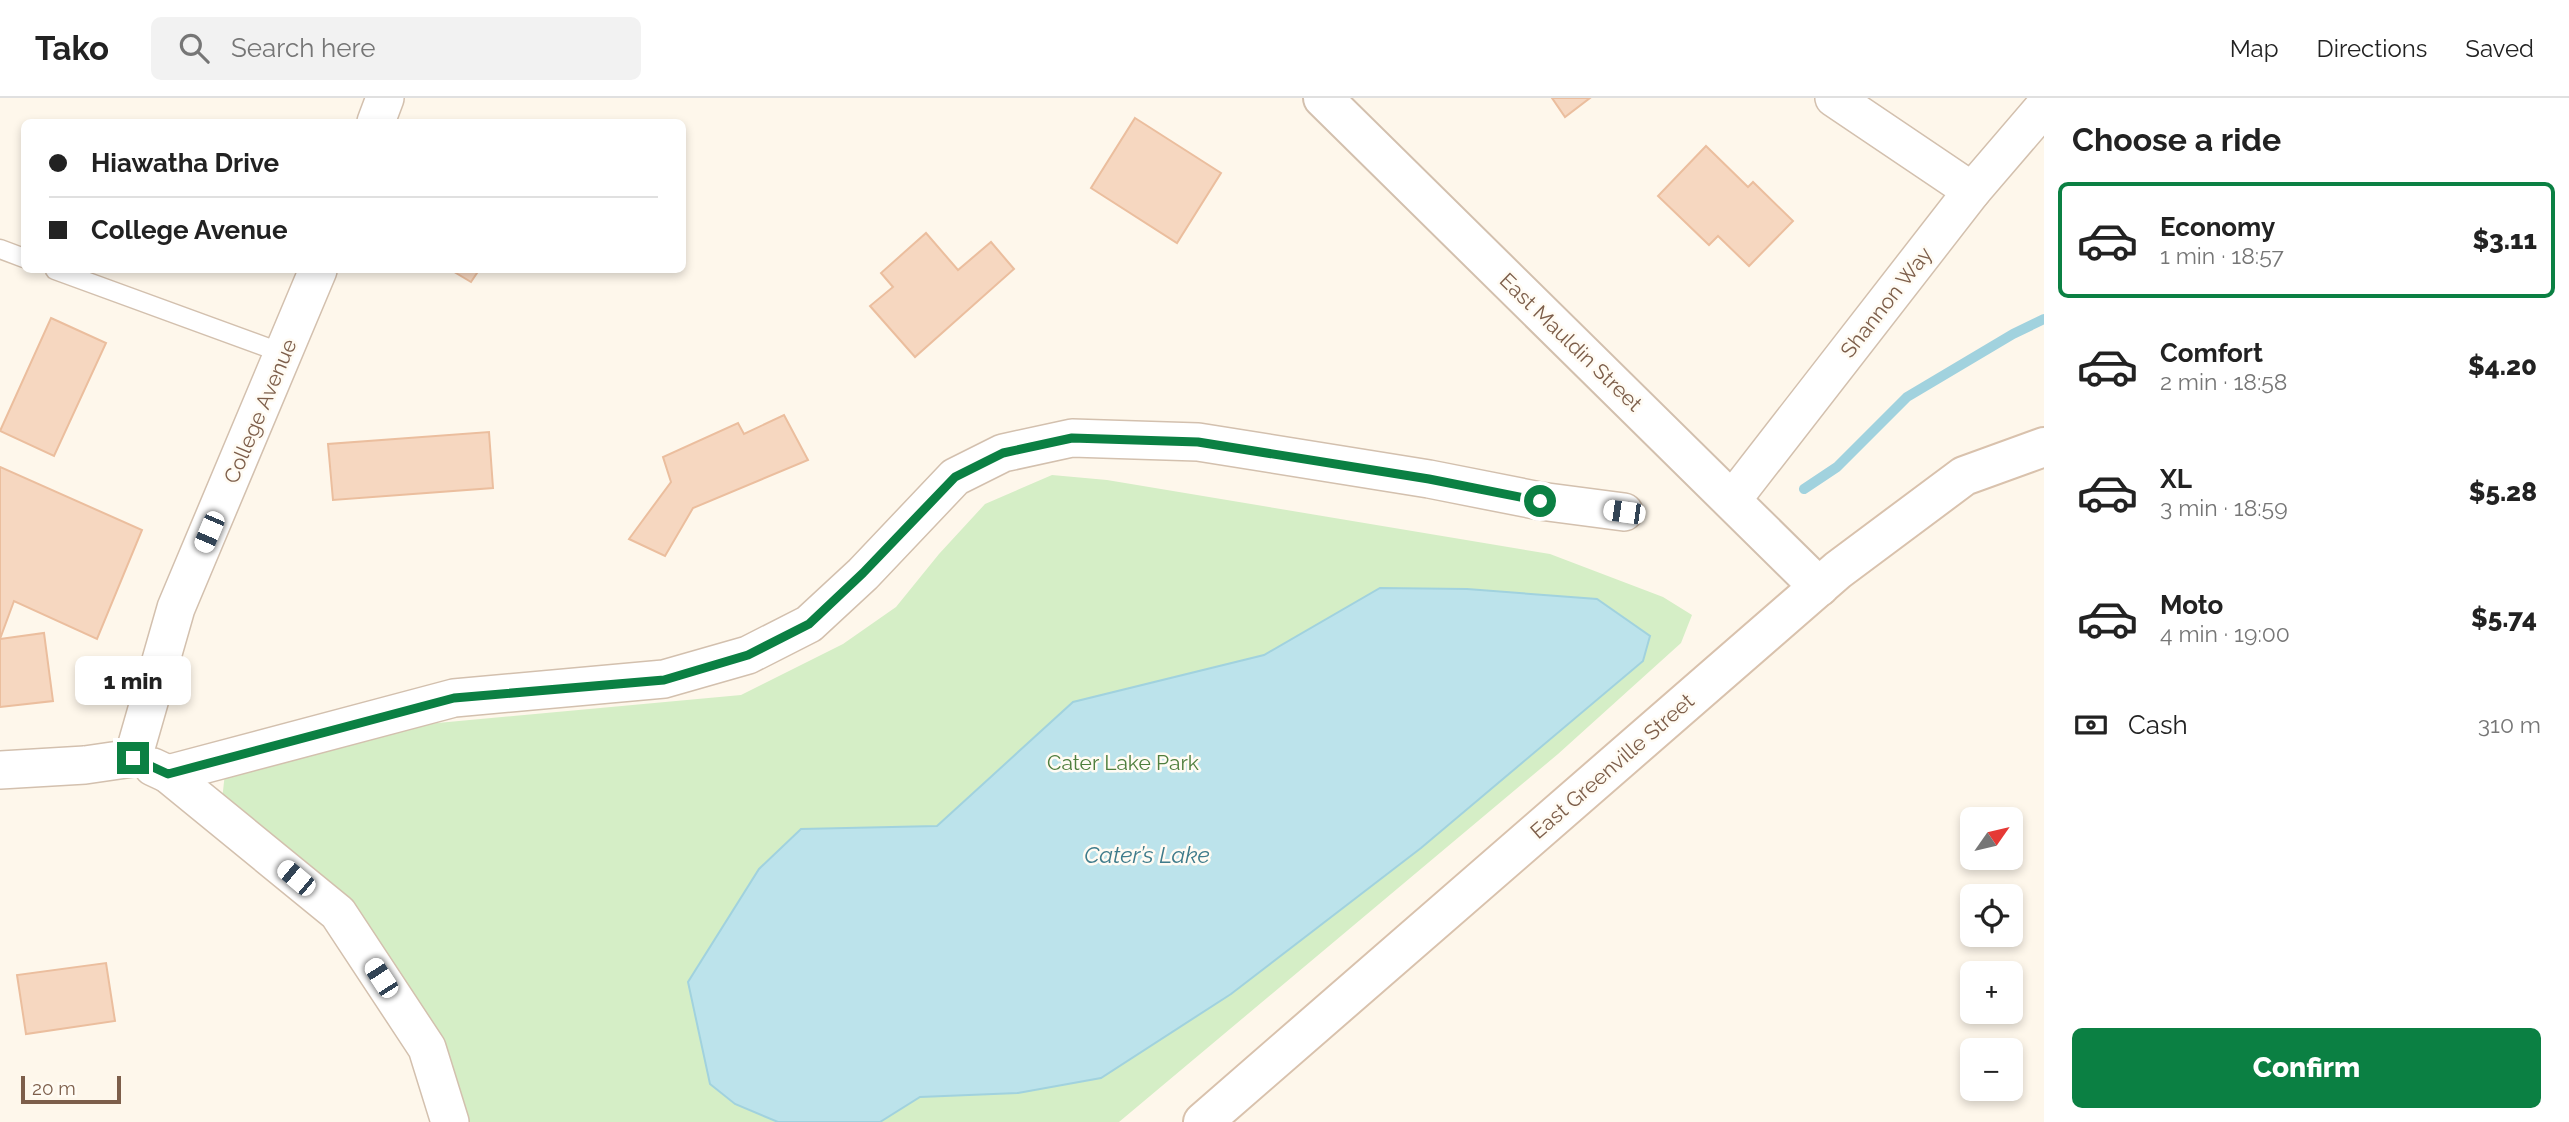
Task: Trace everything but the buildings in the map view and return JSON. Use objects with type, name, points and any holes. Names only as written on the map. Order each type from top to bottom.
[{"type":"main road","name":"East Mauldin Street","points":[[1323,98],[1819,586]]},
{"type":"main road","name":"East Greenville Street","points":[[1203,1122],[1819,586],[1964,476],[2044,447]]},
{"type":"street","points":[[377,119],[385,98]]},
{"type":"street","points":[[1834,98],[1972,191]]},
{"type":"street","name":"Shannon Way","points":[[1732,500],[1972,191],[2044,107]]},
{"type":"street","name":"College Avenue","points":[[133,758],[176,608],[317,273]]},
{"type":"street","points":[[168,774],[454,698],[664,680],[748,655],[809,624],[863,573],[955,477],[1003,453],[1072,438],[1198,442],[1429,479],[1540,501],[1624,512]]},
{"type":"street","points":[[0,771],[133,758],[168,774],[338,913],[426,1048],[450,1122]]},
{"type":"lane","points":[[0,249],[21,257]]},
{"type":"lane","points":[[63,273],[285,354]]},
{"type":"green space","name":"Cater Lake Park","points":[[1052,475],[1107,480],[1550,554],[1663,597],[1692,615],[1681,643],[1558,754],[1119,1122],[466,1122],[391,963],[222,800],[225,773],[416,725],[741,695],[843,644],[896,607],[939,554],[985,504]]},
{"type":"water","name":"Cater’s Lake","points":[[1380,588],[1467,589],[1597,599],[1650,636],[1643,661],[1421,848],[1231,994],[1101,1078],[1018,1093],[920,1097],[880,1122],[778,1122],[735,1104],[710,1084],[688,982],[759,869],[801,829],[937,826],[1073,702],[1264,655]]},
{"type":"waterway","points":[[1804,489],[1837,467],[1907,397],[2013,334],[2044,319]]},
{"type":"route","points":[[133,758],[168,774],[454,698],[664,680],[748,655],[809,624],[863,573],[955,477],[1003,453],[1072,438],[1198,442],[1429,479],[1540,501]]}]
